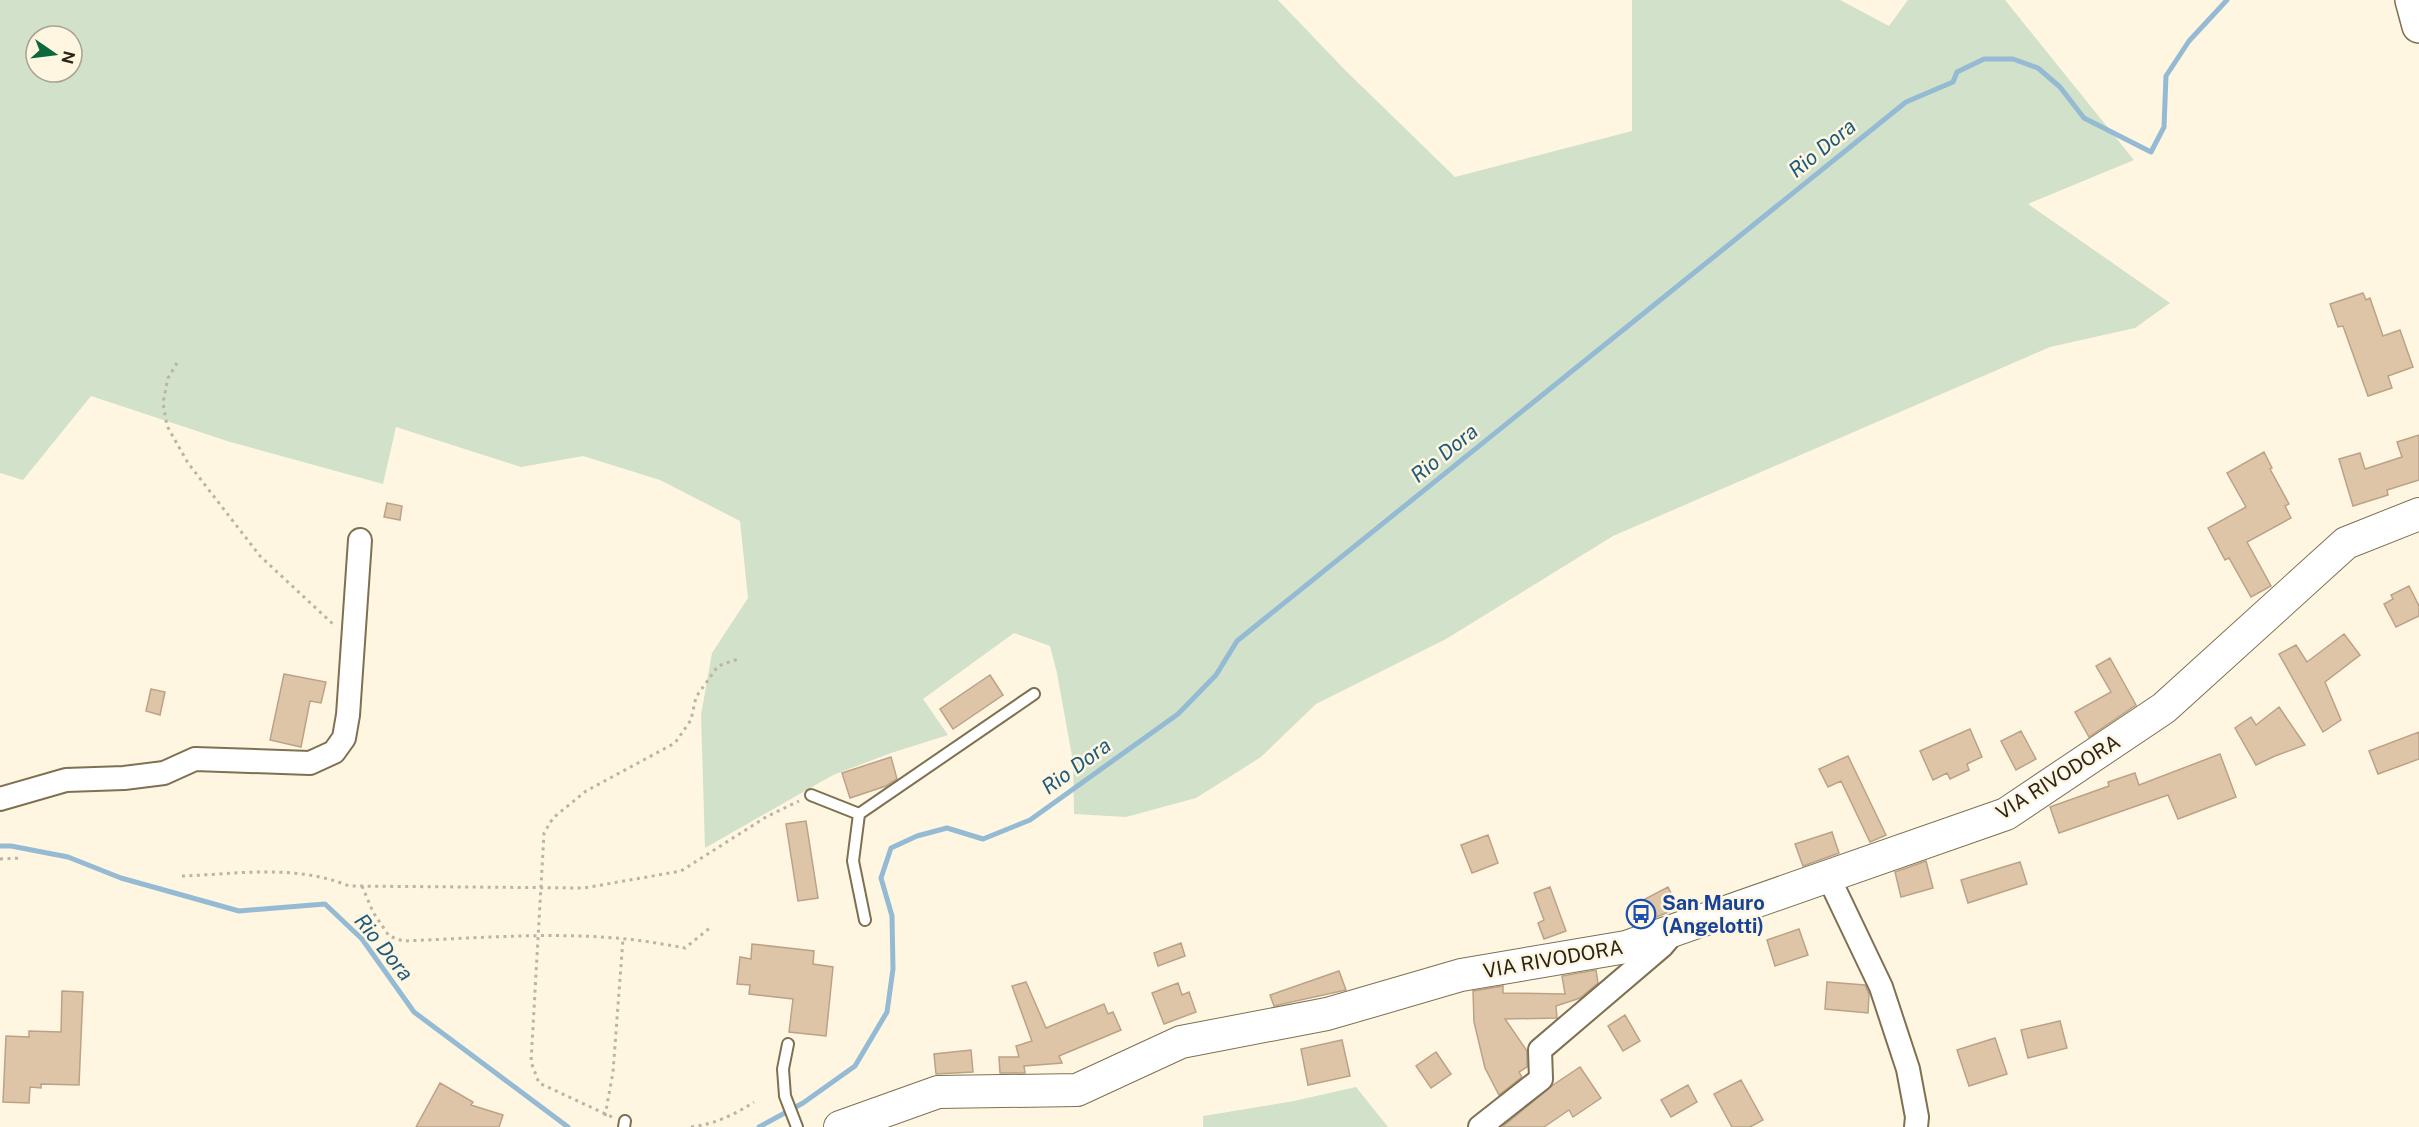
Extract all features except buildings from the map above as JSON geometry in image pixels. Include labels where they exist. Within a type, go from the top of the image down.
[{"type":"main road","points":[[2412,0],[2419,26]]},
{"type":"street","name":"VIA RIVODORA","points":[[840,1127],[938,1092],[1077,1090],[1181,1042],[1327,1014],[1461,975],[1626,947],[2006,814],[2164,708],[2346,543],[2419,514]]},
{"type":"street","points":[[0,799],[66,780],[124,778],[164,773],[195,759],[310,763],[334,752],[344,738],[360,540]]},
{"type":"street","points":[[1828,876],[1881,987],[1908,1069],[1917,1117],[1916,1127]]},
{"type":"street","points":[[1480,1127],[1541,1079],[1540,1050],[1662,946],[1675,930]]},
{"type":"lane","points":[[865,920],[853,861],[859,814],[1034,694]]},
{"type":"lane","points":[[811,795],[859,814]]},
{"type":"lane","points":[[788,1044],[783,1069],[785,1096],[796,1123]]},
{"type":"path","points":[[177,363],[168,378],[163,404],[167,426],[188,463],[260,556],[353,643]]},
{"type":"path","points":[[625,1124],[539,1083],[531,1062],[544,833],[553,818],[586,791],[675,743],[691,720],[696,697],[718,666],[741,658]]},
{"type":"path","points":[[182,876],[291,872],[330,878],[349,886],[584,888],[681,871],[766,817],[811,795]]},
{"type":"path","points":[[0,859],[22,858]]},
{"type":"path","points":[[362,886],[373,912],[388,936],[403,941],[538,937],[623,939],[685,948],[711,927]]},
{"type":"path","points":[[605,1116],[613,1071],[623,939]]},
{"type":"path","points":[[691,1127],[708,1125],[732,1116],[754,1102]]},
{"type":"green space","points":[[0,0],[1278,0],[1344,69],[1455,177],[1632,131],[1632,0],[1840,0],[1889,26],[1908,0],[2005,0],[2134,160],[2028,204],[2170,303],[2135,328],[2050,347],[1613,536],[1446,639],[1316,704],[1261,757],[1196,798],[1126,817],[1074,814],[1073,762],[1050,646],[1014,633],[923,699],[948,735],[833,775],[705,848],[701,715],[712,653],[748,598],[740,521],[660,480],[583,456],[521,467],[396,427],[383,484],[227,441],[91,396],[23,480],[0,473]]},
{"type":"green space","points":[[1356,1087],[1388,1127],[1203,1127],[1203,1116],[1294,1101]]},
{"type":"waterway","name":"Rio Dora","points":[[759,1127],[803,1103],[855,1066],[887,1012],[893,969],[892,916],[881,878],[891,848],[917,836],[947,828],[983,839],[1030,820],[1178,714],[1216,675],[1237,641],[1906,102],[1953,82],[1957,72],[1984,59],[2013,59],[2038,68],[2060,87],[2084,118],[2151,152],[2164,127],[2166,76],[2189,41],[2227,0]]},
{"type":"waterway","name":"Rio Dora","points":[[0,846],[68,857],[121,878],[239,911],[325,904],[362,939],[414,1012],[568,1127]]},
{"type":"place","name":"San Mauro (Angelotti)","points":[[1641,914]]}]
